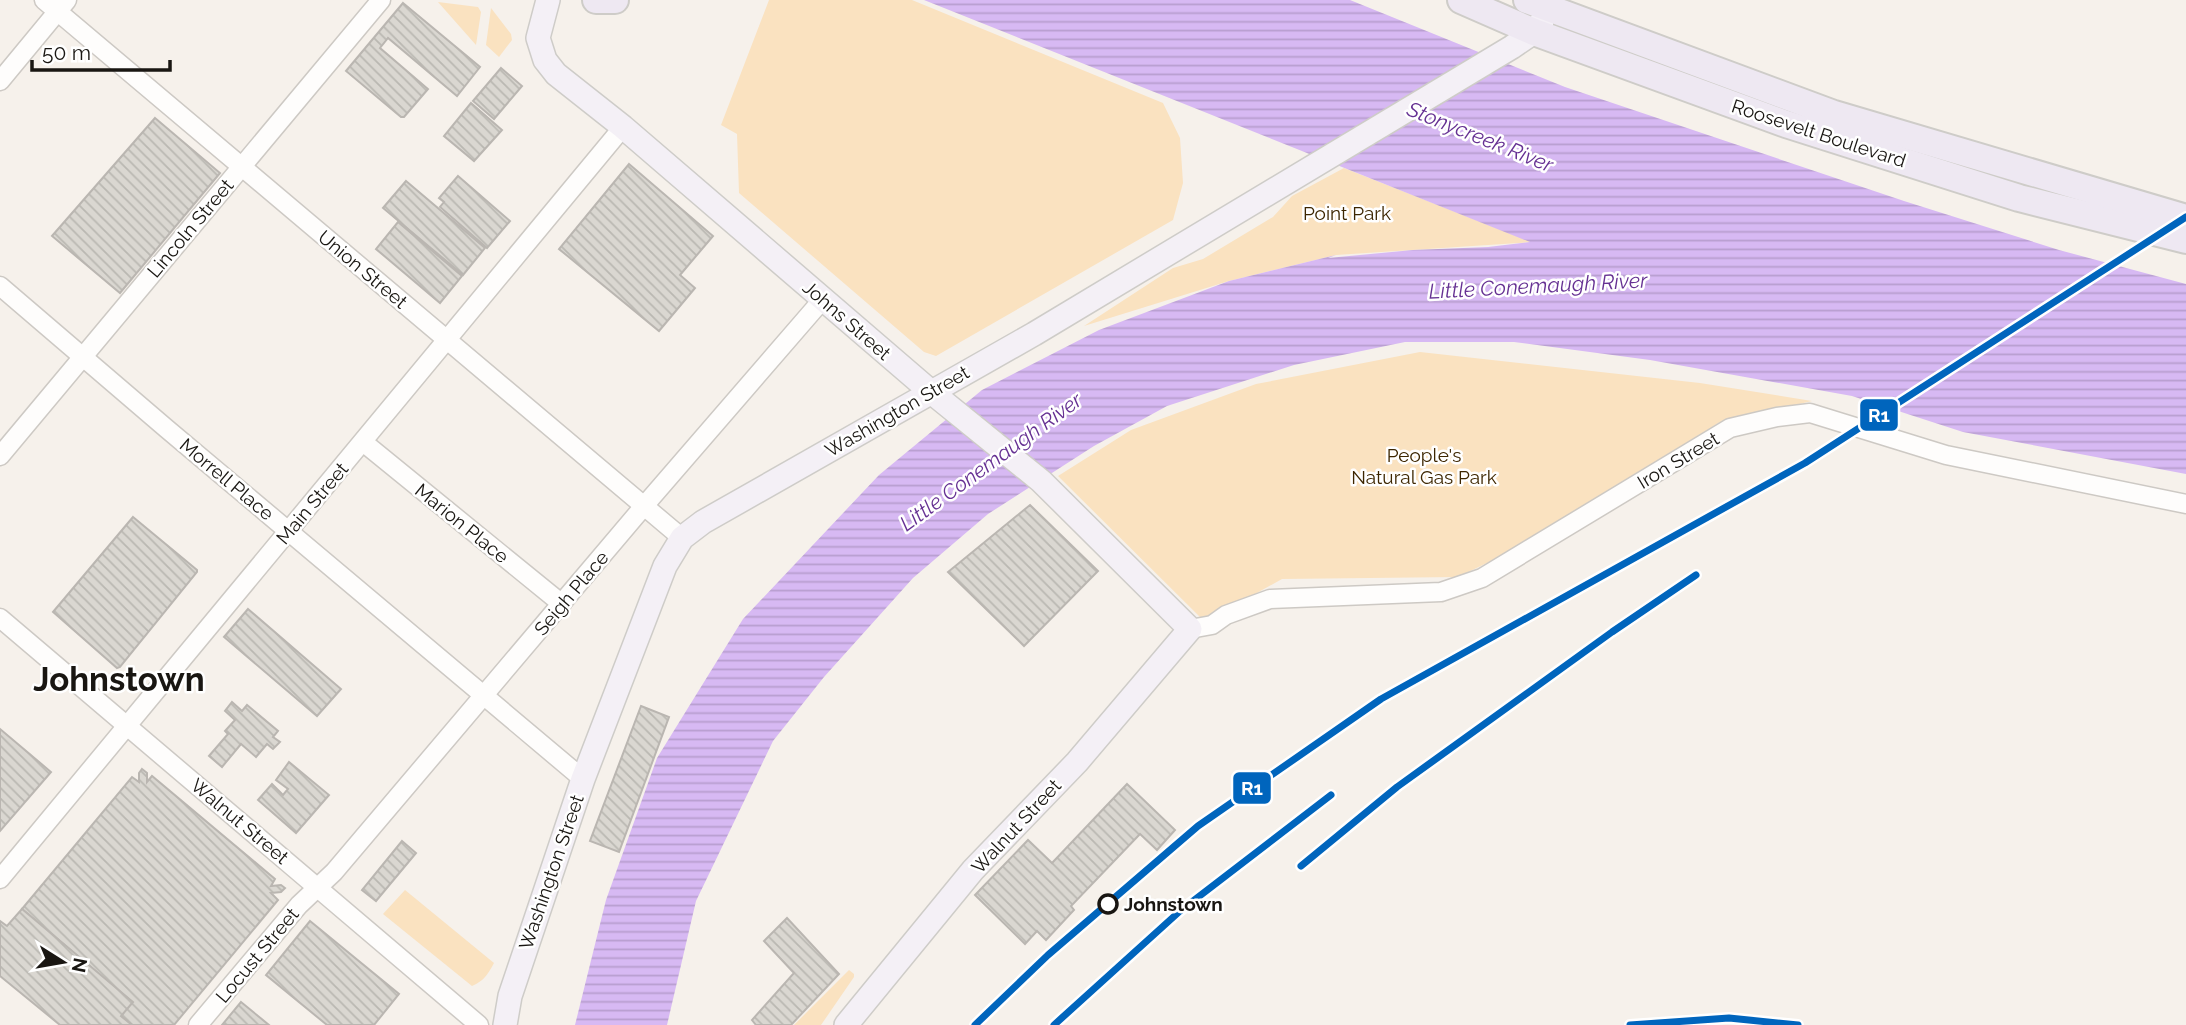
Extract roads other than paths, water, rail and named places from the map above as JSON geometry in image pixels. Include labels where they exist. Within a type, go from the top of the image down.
[{"type":"highway","points":[[596,0],[615,0]]},
{"type":"highway","name":"Roosevelt Boulevard","points":[[1461,0],[1523,39],[2019,198],[2186,240]]},
{"type":"highway","name":"Roosevelt Boulevard","points":[[1527,0],[1834,114],[2186,218]]},
{"type":"main road","name":"Johns Street","points":[[548,0],[538,38],[545,60],[556,74],[623,128],[930,391],[1041,481],[1190,629]]},
{"type":"main road","name":"Washington Street","points":[[505,1025],[510,996],[583,779],[665,566],[682,538],[703,522],[1034,334],[1314,166],[1523,39],[1551,11]]},
{"type":"main road","name":"Walnut Street","points":[[846,1025],[973,870],[1077,762],[1190,629]]},
{"type":"street","name":"Union Street","points":[[44,0],[62,6],[241,167],[682,538]]},
{"type":"street","name":"Lincoln Street","points":[[0,456],[381,0]]},
{"type":"street","points":[[0,81],[62,6]]},
{"type":"street","name":"Main Street","points":[[0,879],[623,128]]},
{"type":"street","name":"Morrell Place","points":[[0,286],[583,779]]},
{"type":"street","name":"Seigh Place","points":[[318,886],[334,872],[823,299]]},
{"type":"street","name":"Iron Street","points":[[1190,629],[1212,625],[1226,615],[1270,599],[1441,592],[1482,579],[1730,428],[1777,416],[1810,413],[1946,455],[2186,504]]},
{"type":"street","name":"Marion Place","points":[[363,442],[562,604]]},
{"type":"street","name":"Walnut Street","points":[[0,618],[479,1025]]},
{"type":"street","name":"Locust Street","points":[[198,1025],[318,886]]},
{"type":"water","points":[[924,0],[1350,0],[1565,87],[1904,201],[2059,250],[2186,284],[2186,474],[1963,432],[1852,396],[1650,360],[1514,342],[1405,342],[1294,365],[1167,406],[1094,446],[988,514],[913,578],[824,677],[773,741],[696,901],[667,1025],[575,1025],[606,900],[657,758],[743,619],[879,475],[982,390],[1099,330],[1229,281],[1336,255],[1328,258],[1530,242]]},
{"type":"railway","points":[[975,1025],[1048,955],[1198,826],[1381,699],[1805,463],[2186,217]]},
{"type":"railway","points":[[1630,1025],[1729,1018],[1798,1025]]},
{"type":"place","name":"Johnstown","points":[[1108,904]]},
{"type":"district","name":"Johnstown","points":[[119,679]]},
{"type":"water label","name":"Stonycreek River","points":[[1480,137]]},
{"type":"water label","name":"Little Conemaugh River","points":[[1538,286]]},
{"type":"water label","name":"Little Conemaugh River","points":[[991,462]]},
{"type":"park label","name":"Point Park","points":[[1347,213]]},
{"type":"park label","name":"People's Natural Gas Park","points":[[1424,466]]}]
